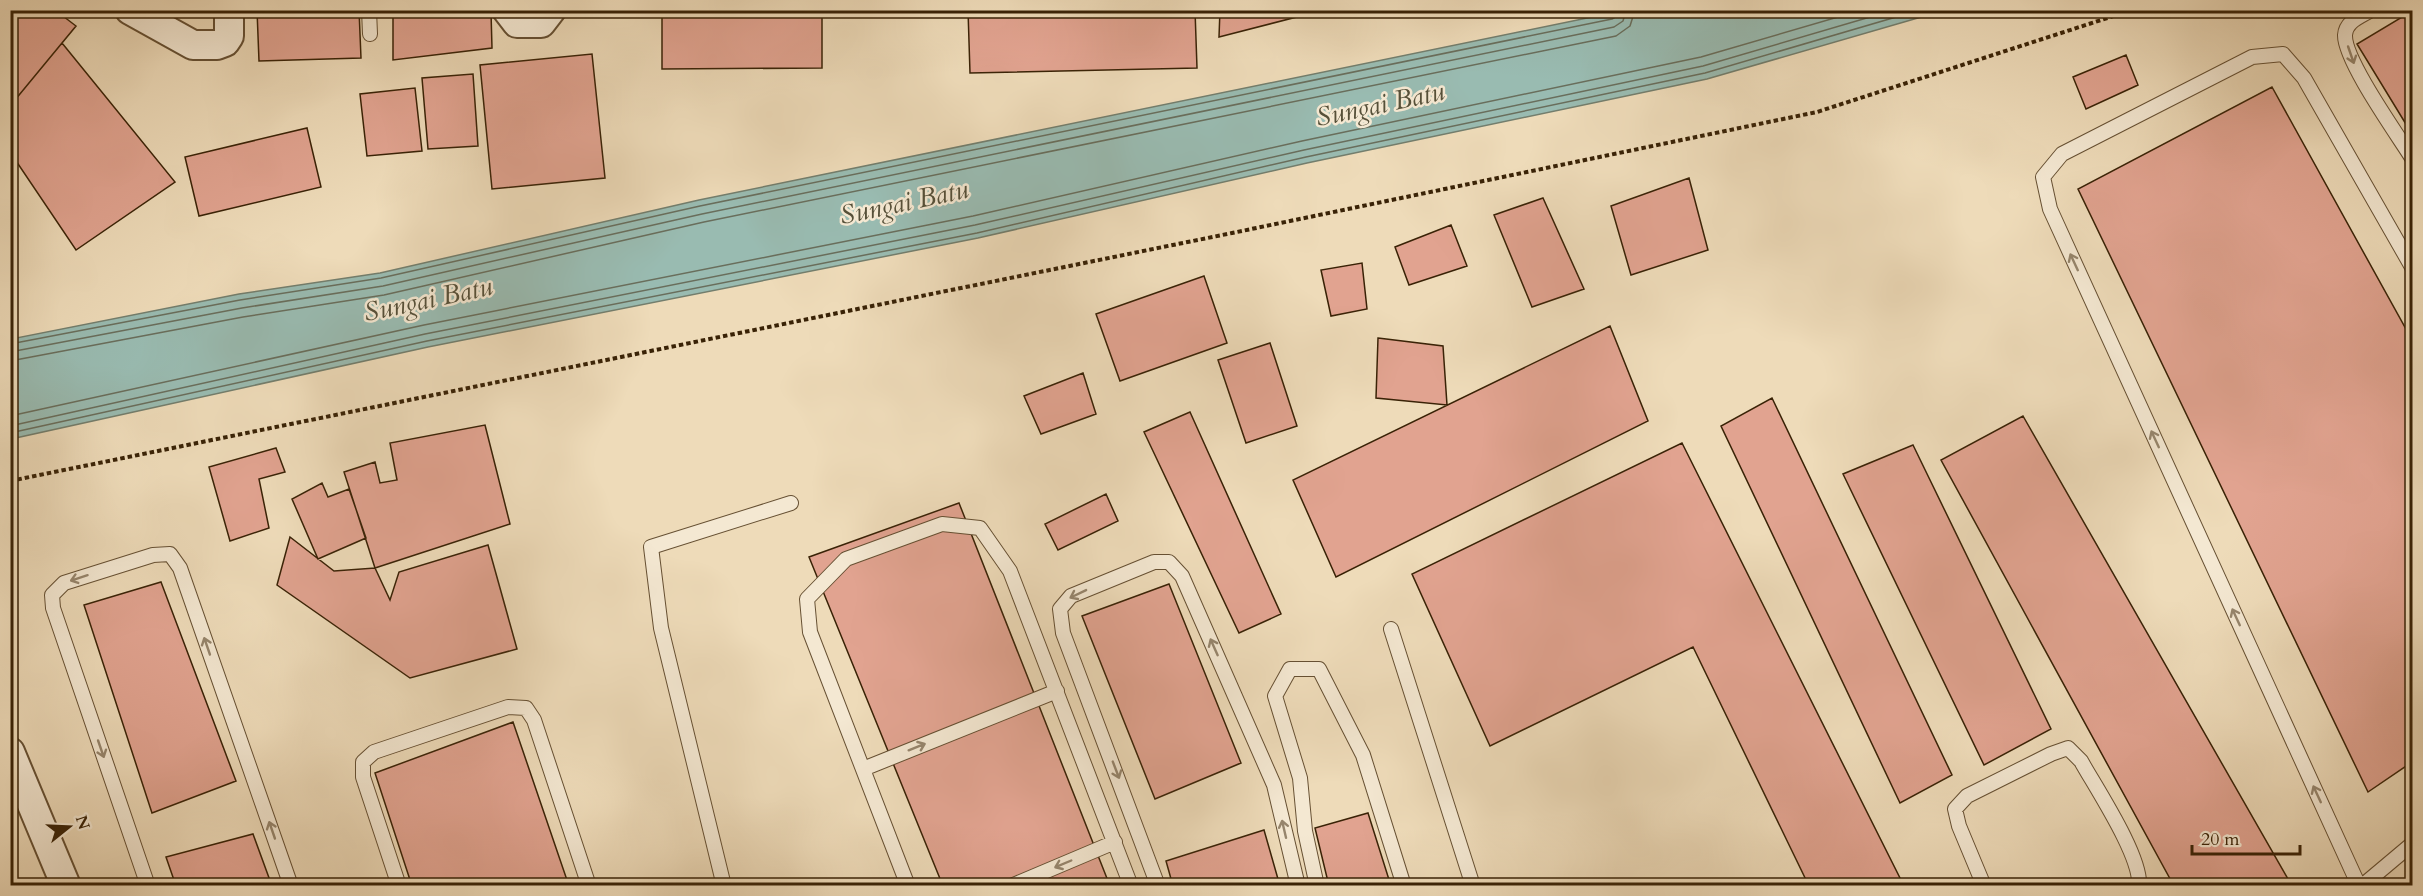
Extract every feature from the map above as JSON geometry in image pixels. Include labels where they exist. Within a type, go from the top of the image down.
[{"type":"street","points":[[130,10],[177,23],[193,45],[217,45],[225,42],[229,36],[229,10]]},
{"type":"street","points":[[507,10],[517,23],[541,23],[551,10]]},
{"type":"street","points":[[10,752],[66,885]]},
{"type":"lane","points":[[369,10],[370,34]]},
{"type":"lane","points":[[2371,10],[2350,23],[2345,36],[2352,62],[2412,158]]},
{"type":"lane","points":[[2412,267],[2304,78],[2283,54],[2252,57],[2062,154],[2043,177],[2050,209],[2361,885],[2412,844]]},
{"type":"lane","points":[[724,885],[661,628],[651,547],[791,503]]},
{"type":"lane","points":[[908,885],[810,632],[807,599],[846,559],[942,524],[980,528],[1010,571],[1131,885]]},
{"type":"lane","points":[[148,885],[53,608],[52,595],[64,583],[153,555],[170,554],[180,568],[291,885]]},
{"type":"lane","points":[[1158,885],[1063,633],[1060,609],[1071,596],[1154,562],[1169,562],[1182,576],[1274,785],[1298,885]]},
{"type":"lane","points":[[1391,629],[1473,885]]},
{"type":"lane","points":[[1317,885],[1305,831],[1300,778],[1275,696],[1290,669],[1319,669],[1363,754],[1404,885]]},
{"type":"lane","points":[[863,769],[1057,691]]},
{"type":"lane","points":[[399,885],[363,777],[363,762],[374,752],[508,707],[525,708],[534,720],[589,885]]},
{"type":"lane","points":[[1984,885],[1959,826],[1955,809],[1967,796],[2051,754],[2068,748],[2081,761],[2132,854],[2139,885]]},
{"type":"lane","points":[[1011,885],[1115,842]]},
{"type":"path","points":[[10,481],[1817,112],[2132,10]]},
{"type":"water","name":"Sungai Batu","points":[[1626,10],[1942,11],[1707,79],[1307,163],[978,238],[428,347],[11,439],[11,339],[239,294],[380,273],[699,200]]},
{"type":"building","points":[[10,10],[55,10],[76,26],[10,106]]},
{"type":"building","points":[[257,10],[359,10],[361,58],[259,61]]},
{"type":"building","points":[[392,10],[491,10],[491,12],[393,15]]},
{"type":"building","points":[[662,10],[822,10],[822,68],[662,69]]},
{"type":"building","points":[[968,10],[1195,10],[1197,68],[970,73]]},
{"type":"building","points":[[1220,10],[1324,10],[1219,37]]},
{"type":"building","points":[[2412,11],[2412,134],[2357,44]]},
{"type":"building","points":[[491,12],[492,48],[393,60],[393,15]]},
{"type":"building","points":[[62,43],[175,182],[76,250],[10,152],[10,106]]},
{"type":"building","points":[[592,54],[605,178],[492,189],[480,65]]},
{"type":"building","points":[[2126,55],[2138,85],[2086,109],[2073,77]]},
{"type":"building","points":[[473,74],[478,146],[428,149],[422,78]]},
{"type":"building","points":[[2272,87],[2412,340],[2412,762],[2368,792],[2078,189]]},
{"type":"building","points":[[415,88],[422,151],[367,156],[360,94]]},
{"type":"building","points":[[307,128],[321,187],[199,216],[185,157]]},
{"type":"building","points":[[1689,178],[1708,250],[1631,275],[1611,206]]},
{"type":"building","points":[[1543,198],[1584,289],[1532,307],[1494,215]]},
{"type":"building","points":[[1451,225],[1467,266],[1409,285],[1395,247]]},
{"type":"building","points":[[1362,263],[1367,309],[1331,316],[1321,270]]},
{"type":"building","points":[[1204,276],[1227,343],[1120,381],[1096,314]]},
{"type":"building","points":[[1610,326],[1648,421],[1336,577],[1293,480]]},
{"type":"building","points":[[1378,338],[1443,346],[1447,405],[1376,398]]},
{"type":"building","points":[[1270,343],[1297,426],[1246,443],[1218,360]]},
{"type":"building","points":[[1083,373],[1096,414],[1041,434],[1024,396]]},
{"type":"building","points":[[1772,398],[1952,775],[1900,803],[1721,426]]},
{"type":"building","points":[[1190,412],[1281,614],[1239,633],[1144,432]]},
{"type":"building","points":[[2023,416],[2292,886],[2174,886],[1941,460]]},
{"type":"building","points":[[485,425],[510,524],[375,568],[344,472],[375,462],[380,483],[397,480],[390,443]]},
{"type":"building","points":[[1682,443],[1904,886],[1809,886],[1693,647],[1490,746],[1412,574]]},
{"type":"building","points":[[1913,445],[2051,729],[1984,765],[1843,474]]},
{"type":"building","points":[[276,448],[285,472],[259,479],[269,528],[230,541],[209,467]]},
{"type":"building","points":[[322,483],[328,497],[349,489],[366,538],[318,559],[292,499]]},
{"type":"building","points":[[1106,494],[1118,521],[1058,550],[1045,524]]},
{"type":"building","points":[[959,503],[1110,886],[943,886],[809,557]]},
{"type":"building","points":[[290,537],[334,571],[375,568],[390,600],[399,572],[488,545],[517,649],[410,678],[277,585]]},
{"type":"building","points":[[161,582],[236,781],[152,813],[84,605]]},
{"type":"building","points":[[1169,584],[1241,763],[1155,799],[1082,616]]},
{"type":"building","points":[[513,722],[569,886],[412,886],[375,773]]},
{"type":"building","points":[[1368,813],[1391,886],[1329,886],[1315,828]]},
{"type":"building","points":[[1264,830],[1280,886],[1173,886],[1166,861]]},
{"type":"building","points":[[253,834],[272,886],[176,886],[166,857]]}]
